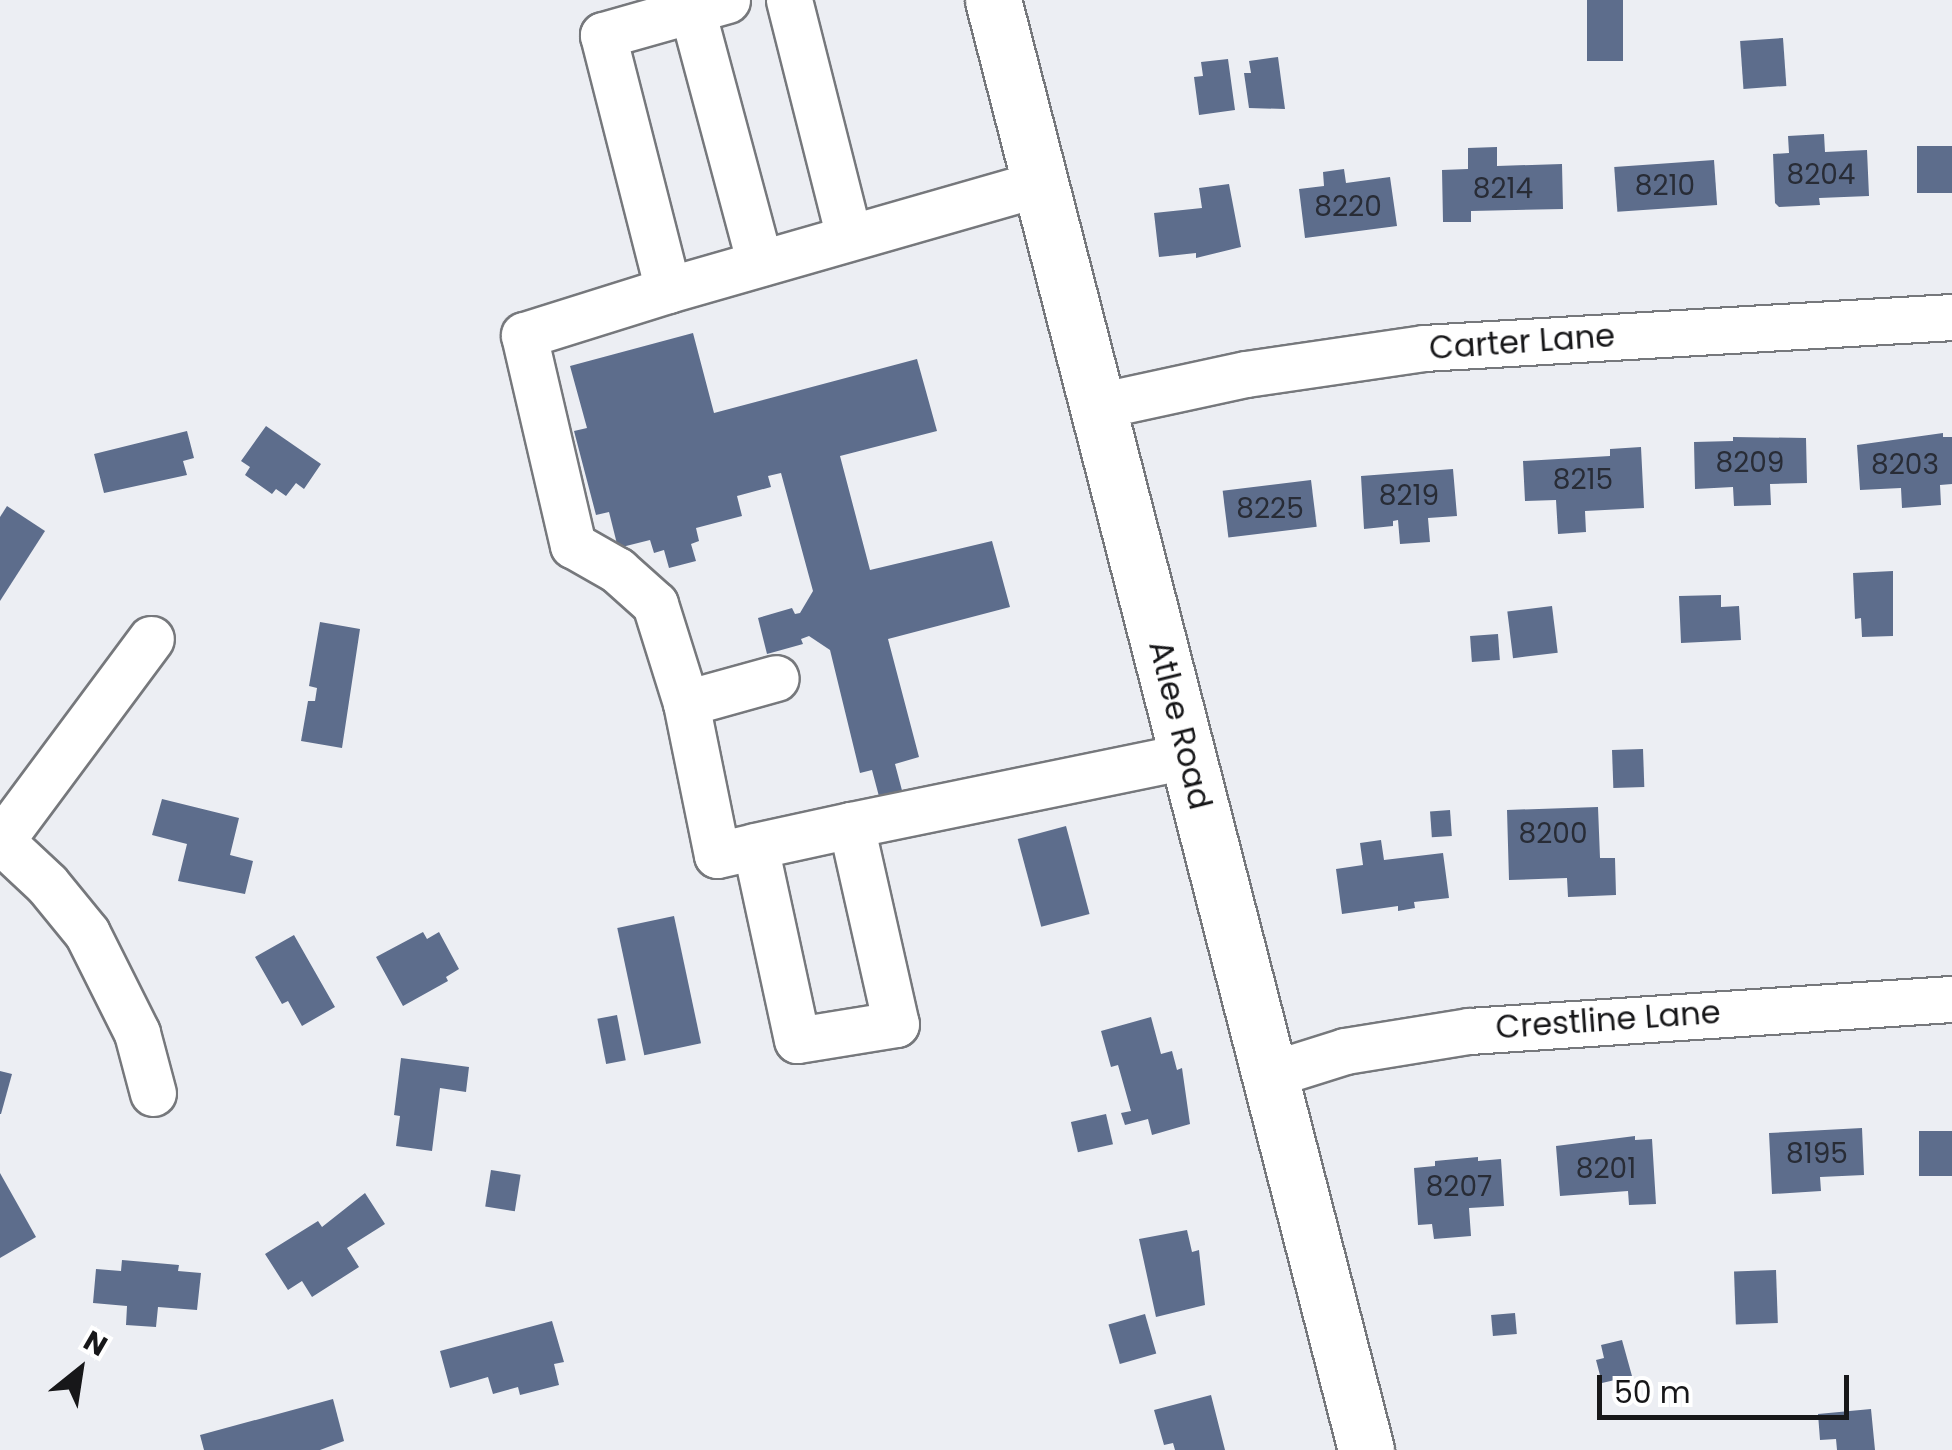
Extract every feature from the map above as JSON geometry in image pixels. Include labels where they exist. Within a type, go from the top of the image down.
[{"type":"main road","name":"Atlee Road","points":[[993,0],[1366,1450]]},
{"type":"street","points":[[789,0],[849,236]]},
{"type":"street","points":[[668,290],[602,35],[709,5],[760,262]]},
{"type":"street","points":[[1040,183],[760,262],[524,335],[573,546],[617,570],[655,604],[686,704],[717,856],[1188,756]]},
{"type":"street","name":"Carter Lane","points":[[1098,406],[1246,374],[1424,348],[1952,317]]},
{"type":"street","points":[[151,639],[0,842],[47,884],[87,933],[137,1033],[153,1093]]},
{"type":"street","points":[[686,704],[776,678]]},
{"type":"street","points":[[755,846],[797,1040],[896,1024],[851,825]]},
{"type":"street","name":"Crestline Lane","points":[[1270,1076],[1345,1052],[1469,1031],[1952,999]]},
{"type":"building","points":[[1587,0],[1623,0],[1623,61],[1587,61]]},
{"type":"building","points":[[1783,38],[1786,86],[1743,89],[1740,41]]},
{"type":"building","points":[[1278,57],[1285,109],[1249,108],[1244,73],[1251,73],[1249,61]]},
{"type":"building","points":[[1228,59],[1235,110],[1199,115],[1194,77],[1203,76],[1201,62]]},
{"type":"building","points":[[1824,134],[1825,152],[1867,150],[1869,196],[1819,198],[1820,205],[1779,207],[1775,203],[1773,154],[1789,153],[1788,136]]},
{"type":"building","points":[[1917,146],[1952,146],[1952,193],[1917,193]]},
{"type":"building","points":[[1497,147],[1497,166],[1562,164],[1563,209],[1471,211],[1471,222],[1443,222],[1442,170],[1468,169],[1468,148]]},
{"type":"building","points":[[1714,160],[1717,205],[1617,212],[1614,167]]},
{"type":"building","points":[[1344,169],[1346,183],[1390,177],[1397,226],[1305,238],[1299,189],[1324,186],[1323,172]]},
{"type":"building","points":[[1229,184],[1241,247],[1196,258],[1196,253],[1159,257],[1154,213],[1202,208],[1199,188]]},
{"type":"building","points":[[693,333],[714,413],[917,359],[937,431],[840,456],[870,570],[992,541],[1010,607],[888,639],[919,757],[895,764],[904,798],[881,804],[872,770],[860,773],[830,650],[809,636],[801,639],[803,644],[767,654],[758,618],[792,608],[795,614],[800,613],[813,591],[781,473],[768,476],[771,487],[737,496],[742,516],[696,528],[699,541],[691,544],[696,561],[669,568],[664,550],[654,553],[650,540],[618,548],[609,512],[596,515],[574,431],[587,428],[570,366]]},
{"type":"building","points":[[266,426],[321,464],[304,489],[296,483],[286,496],[276,489],[272,494],[245,475],[250,467],[241,461]]},
{"type":"building","points":[[187,431],[194,458],[183,461],[187,475],[104,493],[94,454]]},
{"type":"building","points":[[1943,433],[1943,437],[1952,437],[1952,484],[1940,485],[1941,505],[1902,508],[1901,488],[1860,490],[1857,445]]},
{"type":"building","points":[[1733,437],[1806,438],[1807,483],[1770,484],[1771,505],[1734,506],[1733,487],[1695,489],[1694,442],[1733,441]]},
{"type":"building","points":[[1641,447],[1644,508],[1585,511],[1586,532],[1558,534],[1556,500],[1525,501],[1523,461],[1610,456],[1610,449]]},
{"type":"building","points":[[1453,469],[1457,516],[1428,518],[1430,542],[1400,544],[1398,520],[1393,521],[1393,526],[1364,529],[1361,476]]},
{"type":"building","points":[[1311,480],[1317,527],[1228,537],[1223,491]]},
{"type":"building","points":[[7,506],[45,531],[0,601],[0,517]]},
{"type":"building","points":[[1893,571],[1893,636],[1862,637],[1861,618],[1855,619],[1853,573]]},
{"type":"building","points":[[1721,595],[1721,607],[1739,606],[1741,640],[1681,643],[1679,596]]},
{"type":"building","points":[[1552,606],[1558,653],[1513,658],[1507,611]]},
{"type":"building","points":[[320,622],[360,629],[342,748],[301,741],[308,701],[315,701],[317,688],[309,686]]},
{"type":"building","points":[[1498,634],[1500,660],[1472,662],[1470,636]]},
{"type":"building","points":[[1643,749],[1644,787],[1613,788],[1612,750]]},
{"type":"building","points":[[162,799],[239,818],[230,855],[253,861],[245,894],[178,881],[187,844],[152,835]]},
{"type":"building","points":[[1598,807],[1600,858],[1615,858],[1616,895],[1568,897],[1567,878],[1509,880],[1507,810]]},
{"type":"building","points":[[1450,810],[1452,836],[1432,837],[1430,811]]},
{"type":"building","points":[[1066,826],[1090,914],[1041,927],[1018,839]]},
{"type":"building","points":[[1381,840],[1384,860],[1443,853],[1449,898],[1414,902],[1415,908],[1398,911],[1398,906],[1342,914],[1336,869],[1363,865],[1360,843]]},
{"type":"building","points":[[674,916],[701,1043],[644,1055],[617,928]]},
{"type":"building","points":[[423,932],[427,939],[439,932],[459,969],[446,977],[448,981],[403,1006],[376,957]]},
{"type":"building","points":[[294,935],[335,1007],[302,1026],[288,1001],[282,1004],[255,957]]},
{"type":"building","points":[[617,1015],[626,1060],[606,1064],[597,1019]]},
{"type":"building","points":[[1151,1017],[1161,1054],[1172,1051],[1177,1070],[1182,1068],[1190,1124],[1152,1135],[1148,1119],[1125,1125],[1121,1113],[1131,1111],[1118,1065],[1111,1067],[1101,1031]]},
{"type":"building","points":[[401,1058],[469,1067],[466,1092],[440,1088],[432,1151],[396,1146],[400,1116],[394,1115]]},
{"type":"building","points":[[0,1071],[12,1074],[1,1114],[0,1114]]},
{"type":"building","points":[[1106,1114],[1113,1144],[1078,1152],[1071,1122]]},
{"type":"building","points":[[1862,1128],[1864,1175],[1820,1177],[1821,1191],[1772,1194],[1769,1133]]},
{"type":"building","points":[[1919,1131],[1952,1131],[1952,1176],[1919,1176]]},
{"type":"building","points":[[1635,1136],[1635,1140],[1652,1139],[1656,1204],[1629,1205],[1628,1191],[1560,1196],[1556,1146]]},
{"type":"building","points":[[1478,1157],[1478,1161],[1501,1159],[1504,1206],[1469,1208],[1471,1236],[1434,1239],[1432,1224],[1418,1225],[1414,1168],[1435,1166],[1435,1161]]},
{"type":"building","points":[[491,1170],[521,1175],[515,1211],[485,1207]]},
{"type":"building","points":[[0,1173],[36,1237],[0,1258]]},
{"type":"building","points":[[365,1193],[385,1224],[347,1248],[359,1267],[312,1297],[302,1281],[288,1290],[265,1254],[318,1221],[322,1227]]},
{"type":"building","points":[[1187,1230],[1192,1252],[1199,1250],[1205,1305],[1156,1317],[1139,1239]]},
{"type":"building","points":[[122,1260],[179,1265],[178,1271],[201,1273],[197,1310],[158,1307],[156,1327],[126,1325],[127,1306],[93,1303],[96,1269],[121,1271]]},
{"type":"building","points":[[1776,1270],[1778,1323],[1736,1324],[1734,1271]]},
{"type":"building","points":[[1515,1313],[1517,1334],[1493,1336],[1491,1315]]},
{"type":"building","points":[[1145,1314],[1156,1353],[1120,1364],[1108,1324]]},
{"type":"building","points":[[552,1321],[564,1362],[554,1364],[559,1385],[520,1395],[518,1387],[493,1394],[488,1377],[450,1388],[440,1351]]},
{"type":"building","points":[[1622,1340],[1632,1376],[1602,1383],[1596,1360],[1604,1358],[1601,1345]]},
{"type":"building","points":[[1211,1395],[1225,1450],[1175,1450],[1173,1443],[1164,1445],[1154,1410]]},
{"type":"building","points":[[333,1399],[344,1441],[320,1450],[204,1450],[200,1435]]},
{"type":"building","points":[[1871,1409],[1875,1450],[1837,1450],[1836,1439],[1820,1440],[1818,1414]]}]
